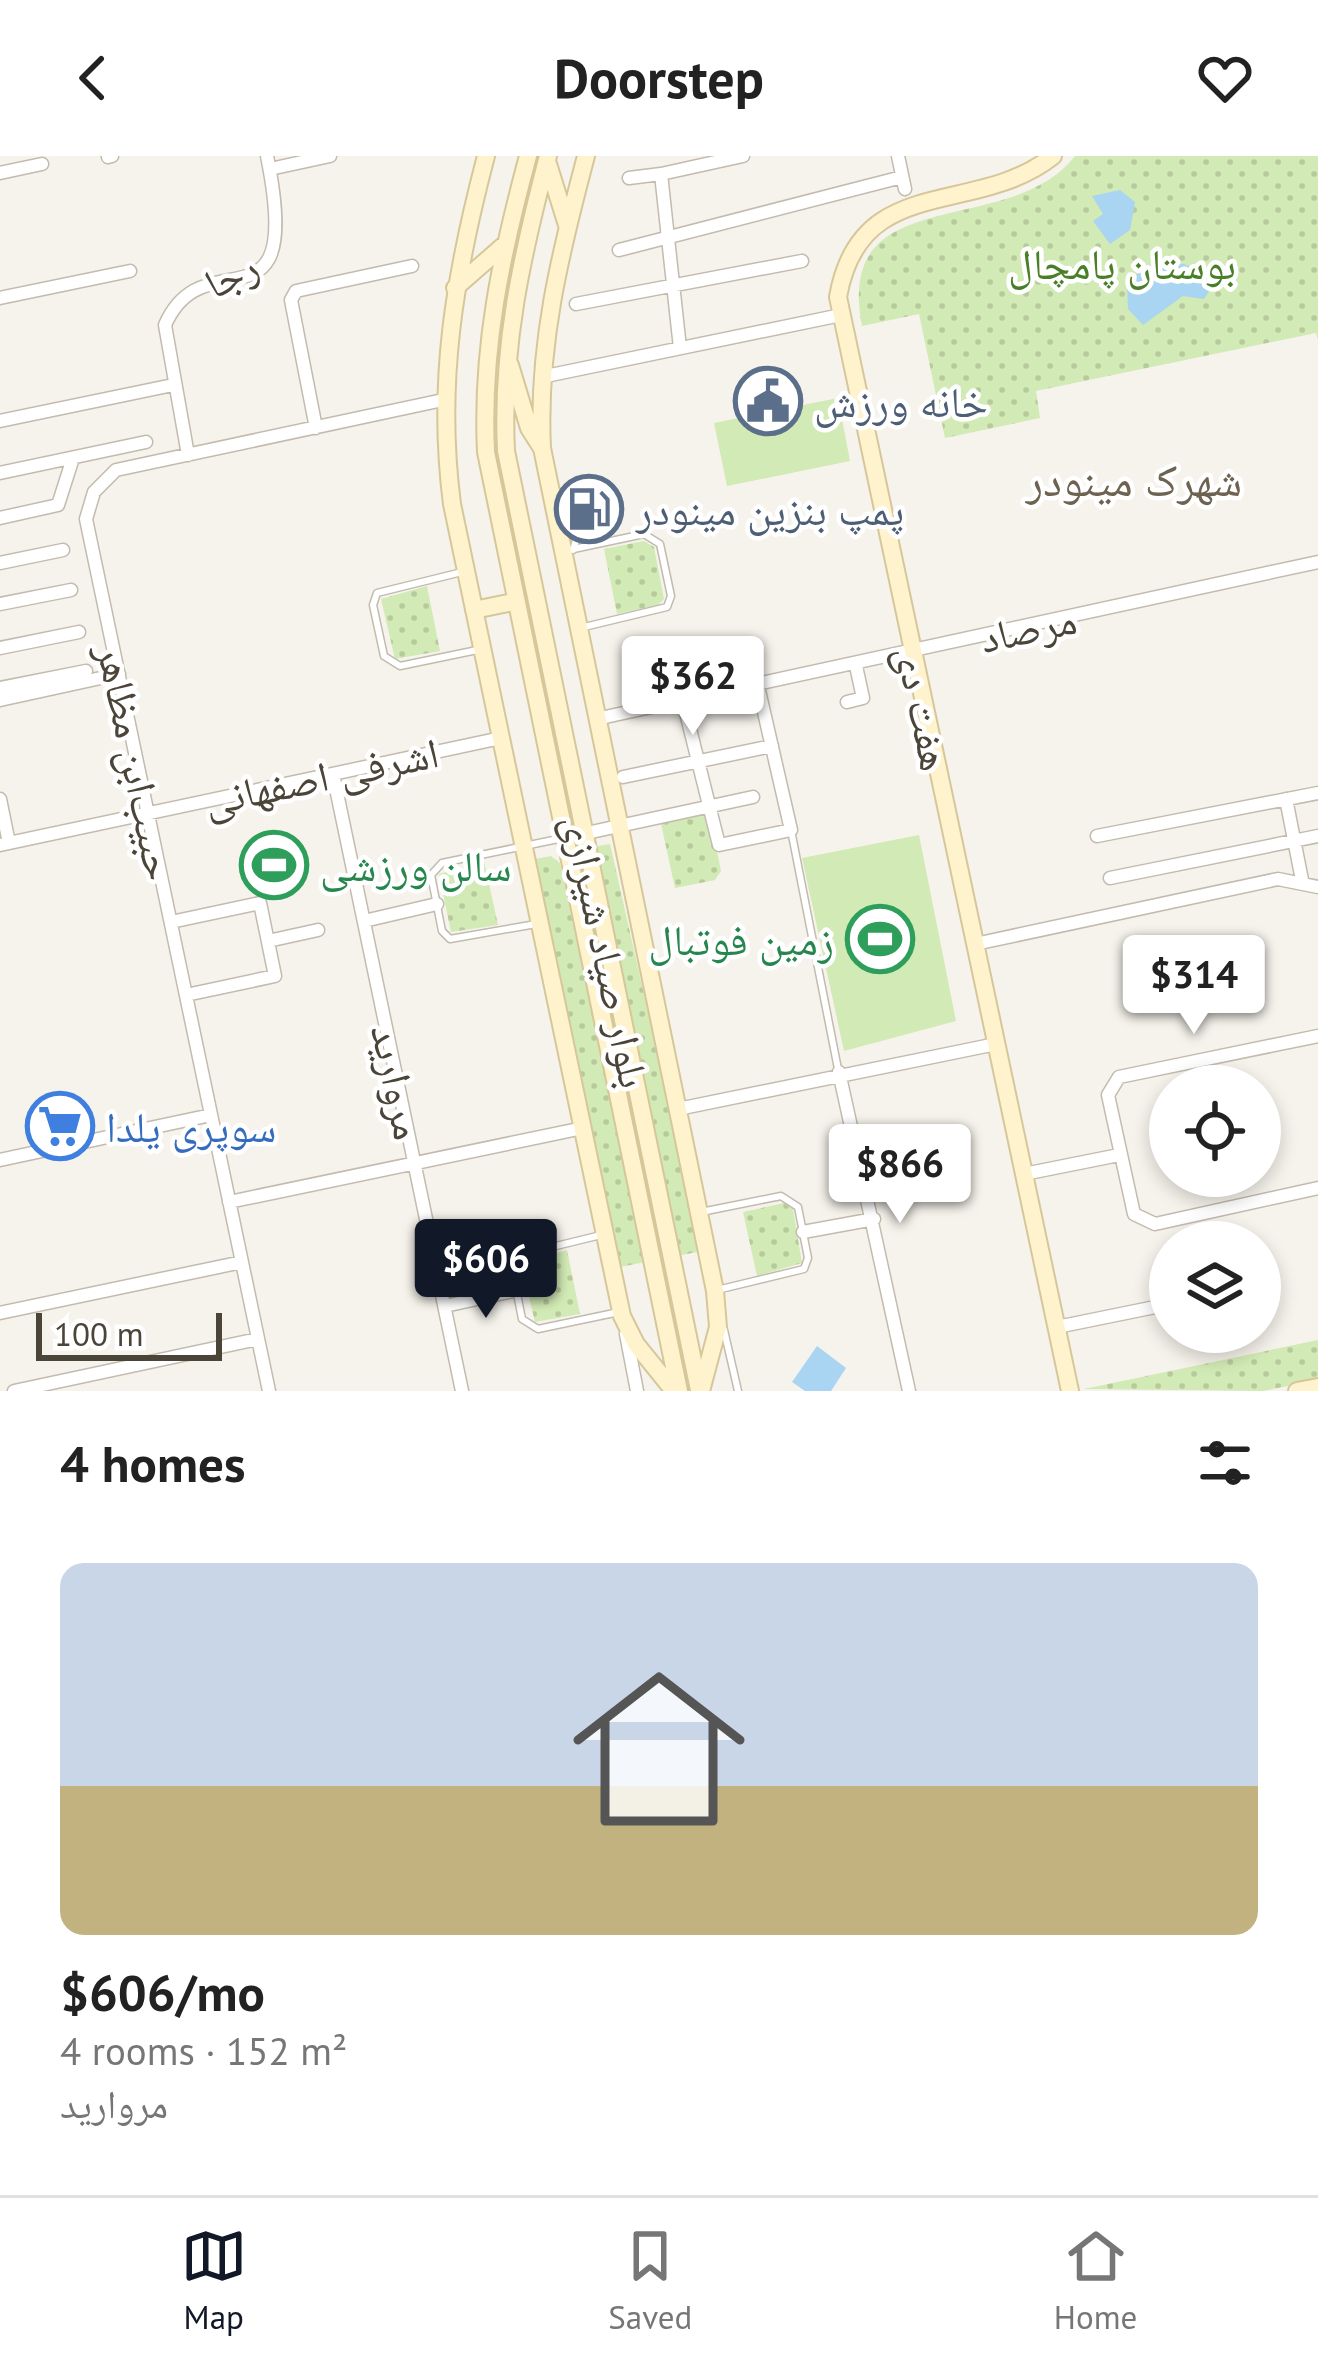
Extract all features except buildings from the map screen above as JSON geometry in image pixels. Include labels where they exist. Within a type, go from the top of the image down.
[{"type":"main road","points":[[486,156],[453,290],[443,400],[452,504],[622,1313],[636,1344],[676,1391]]},
{"type":"main road","name":"بلوار صیاد شیرازی","points":[[527,156],[490,314],[483,400],[491,497],[676,1391]]},
{"type":"main road","points":[[586,156],[549,306],[541,377],[542,448],[715,1291],[718,1327],[700,1391]]},
{"type":"main road","name":"هفت دی","points":[[1053,156],[1027,176],[905,207],[876,220],[857,242],[842,272],[841,315],[1070,1391]]},
{"type":"main road","points":[[548,158],[567,226]]},
{"type":"main road","name":"بلوار صیاد شیرازی","points":[[548,158],[506,350],[503,400],[511,494],[700,1391]]},
{"type":"main road","points":[[453,290],[504,246]]},
{"type":"main road","points":[[506,350],[529,428],[542,448]]},
{"type":"main road","points":[[474,610],[513,602]]},
{"type":"main road","points":[[1297,1391],[1318,1387]]},
{"type":"street","points":[[268,162],[330,156]]},
{"type":"street","points":[[629,178],[743,156]]},
{"type":"street","points":[[619,250],[904,183],[898,156]]},
{"type":"street","name":"رجا","points":[[188,455],[164,340],[172,310],[194,290],[258,271],[276,248],[278,219],[268,162]]},
{"type":"street","points":[[0,173],[42,164]]},
{"type":"street","points":[[661,174],[680,348]]},
{"type":"street","points":[[576,304],[802,261]]},
{"type":"street","points":[[316,428],[291,300],[296,291],[412,266]]},
{"type":"street","points":[[0,298],[130,271]]},
{"type":"street","points":[[541,377],[841,315]]},
{"type":"street","points":[[0,421],[173,385]]},
{"type":"street","name":"حبیب‌ابن مظاهر","points":[[269,1391],[86,519],[94,492],[116,470],[443,400]]},
{"type":"street","points":[[0,473],[146,442]]},
{"type":"street","points":[[0,518],[58,505],[73,458]]},
{"type":"street","points":[[0,563],[63,550]]},
{"type":"street","name":"مرصاد","points":[[596,719],[1318,562]]},
{"type":"street","points":[[0,604],[71,590]]},
{"type":"street","points":[[0,648],[80,632]]},
{"type":"street","points":[[847,702],[863,698],[856,666]]},
{"type":"street","points":[[0,688],[86,670]]},
{"type":"street","points":[[0,700],[118,674]]},
{"type":"street","points":[[683,701],[719,845],[791,830],[758,686]]},
{"type":"street","name":"اشرفی اصفهانی","points":[[5,844],[501,738]]},
{"type":"street","points":[[623,777],[772,746]]},
{"type":"street","name":"مروارید","points":[[333,774],[462,1391]]},
{"type":"street","points":[[1097,836],[1318,793]]},
{"type":"street","points":[[582,834],[753,797]]},
{"type":"street","points":[[0,799],[5,844]]},
{"type":"street","points":[[1286,799],[1302,880]]},
{"type":"street","points":[[1110,878],[1318,836]]},
{"type":"street","points":[[975,944],[1278,879],[1318,886]]},
{"type":"street","points":[[170,922],[260,903],[275,976],[186,995]]},
{"type":"street","points":[[364,920],[437,904]]},
{"type":"street","points":[[268,941],[318,930]]},
{"type":"street","points":[[1318,1036],[1120,1077],[1108,1095],[1133,1214],[1155,1224],[1318,1189]]},
{"type":"street","points":[[677,1109],[838,1072],[996,1044]]},
{"type":"street","points":[[838,1072],[909,1391]]},
{"type":"street","points":[[0,1160],[211,1115]]},
{"type":"street","points":[[229,1202],[583,1127]]},
{"type":"street","points":[[1024,1174],[1119,1155]]},
{"type":"street","points":[[803,1232],[874,1220]]},
{"type":"street","points":[[1,1309],[242,1262]]},
{"type":"street","points":[[445,1306],[517,1290]]},
{"type":"street","points":[[1057,1327],[1149,1308]]},
{"type":"street","points":[[622,1313],[637,1391]]},
{"type":"street","points":[[14,1391],[258,1339]]},
{"type":"lane","points":[[548,494],[580,490],[586,506],[565,554]]},
{"type":"lane","points":[[565,554],[652,536],[660,544],[670,596],[660,611],[577,629]]},
{"type":"lane","points":[[466,572],[380,590],[374,604],[381,639],[386,660],[396,666],[482,649]]},
{"type":"lane","points":[[791,830],[838,1072]]},
{"type":"lane","points":[[540,923],[454,940],[442,931],[431,879],[438,865],[563,838]]},
{"type":"lane","points":[[699,1213],[785,1196],[798,1207],[808,1258],[801,1272],[715,1291],[738,1391]]},
{"type":"lane","points":[[605,1234],[518,1253],[512,1268],[522,1319],[534,1329],[622,1313]]},
{"type":"green space","name":"بوستان پامچال","points":[[1075,156],[1318,156],[1318,340],[1316,333],[1036,391],[1040,418],[945,438],[919,314],[862,326],[860,280],[874,249],[899,230],[1010,198],[1046,182]]},
{"type":"green space","points":[[838,398],[850,461],[727,486],[714,423]]},
{"type":"green space","points":[[644,541],[654,547],[664,599],[658,605],[617,614],[604,549]]},
{"type":"green space","points":[[427,586],[440,651],[395,659],[381,599]]},
{"type":"green space","points":[[701,815],[711,821],[721,871],[715,880],[675,888],[661,824]]},
{"type":"green space","name":"زمین فوتبال","points":[[919,835],[956,1021],[844,1051],[802,858]]},
{"type":"green space","points":[[610,844],[702,1251],[677,1256],[597,857],[598,846]]},
{"type":"green space","points":[[551,856],[560,863],[645,1262],[620,1267],[535,859]]},
{"type":"green space","points":[[484,861],[498,925],[451,932],[439,874]]},
{"type":"green space","points":[[784,1203],[793,1209],[802,1263],[757,1276],[743,1212]]},
{"type":"green space","points":[[567,1250],[580,1314],[535,1322],[521,1263]]},
{"type":"green space","points":[[1318,1340],[1318,1380],[1263,1391],[1084,1389],[1256,1353],[1281,1353],[1281,1348]]},
{"type":"water","points":[[1120,190],[1135,202],[1130,230],[1110,244],[1093,221],[1103,214],[1092,196]]},
{"type":"water","points":[[1184,264],[1217,279],[1204,299],[1183,296],[1143,325],[1128,309],[1127,285],[1145,266]]},
{"type":"water","points":[[817,1346],[846,1368],[831,1391],[805,1391],[792,1382]]},
{"type":"place","name":"خانه ورزش","points":[[768,401]]},
{"type":"place","name":"پمپ بنزین مینودر","points":[[589,509]]},
{"type":"place","name":"سالن ورزشی","points":[[274,865]]},
{"type":"place","name":"زمین فوتبال","points":[[880,939]]},
{"type":"place","name":"سوپری یلدا","points":[[60,1126]]},
{"type":"district","name":"شهرک مینودر","points":[[1134,479]]}]
